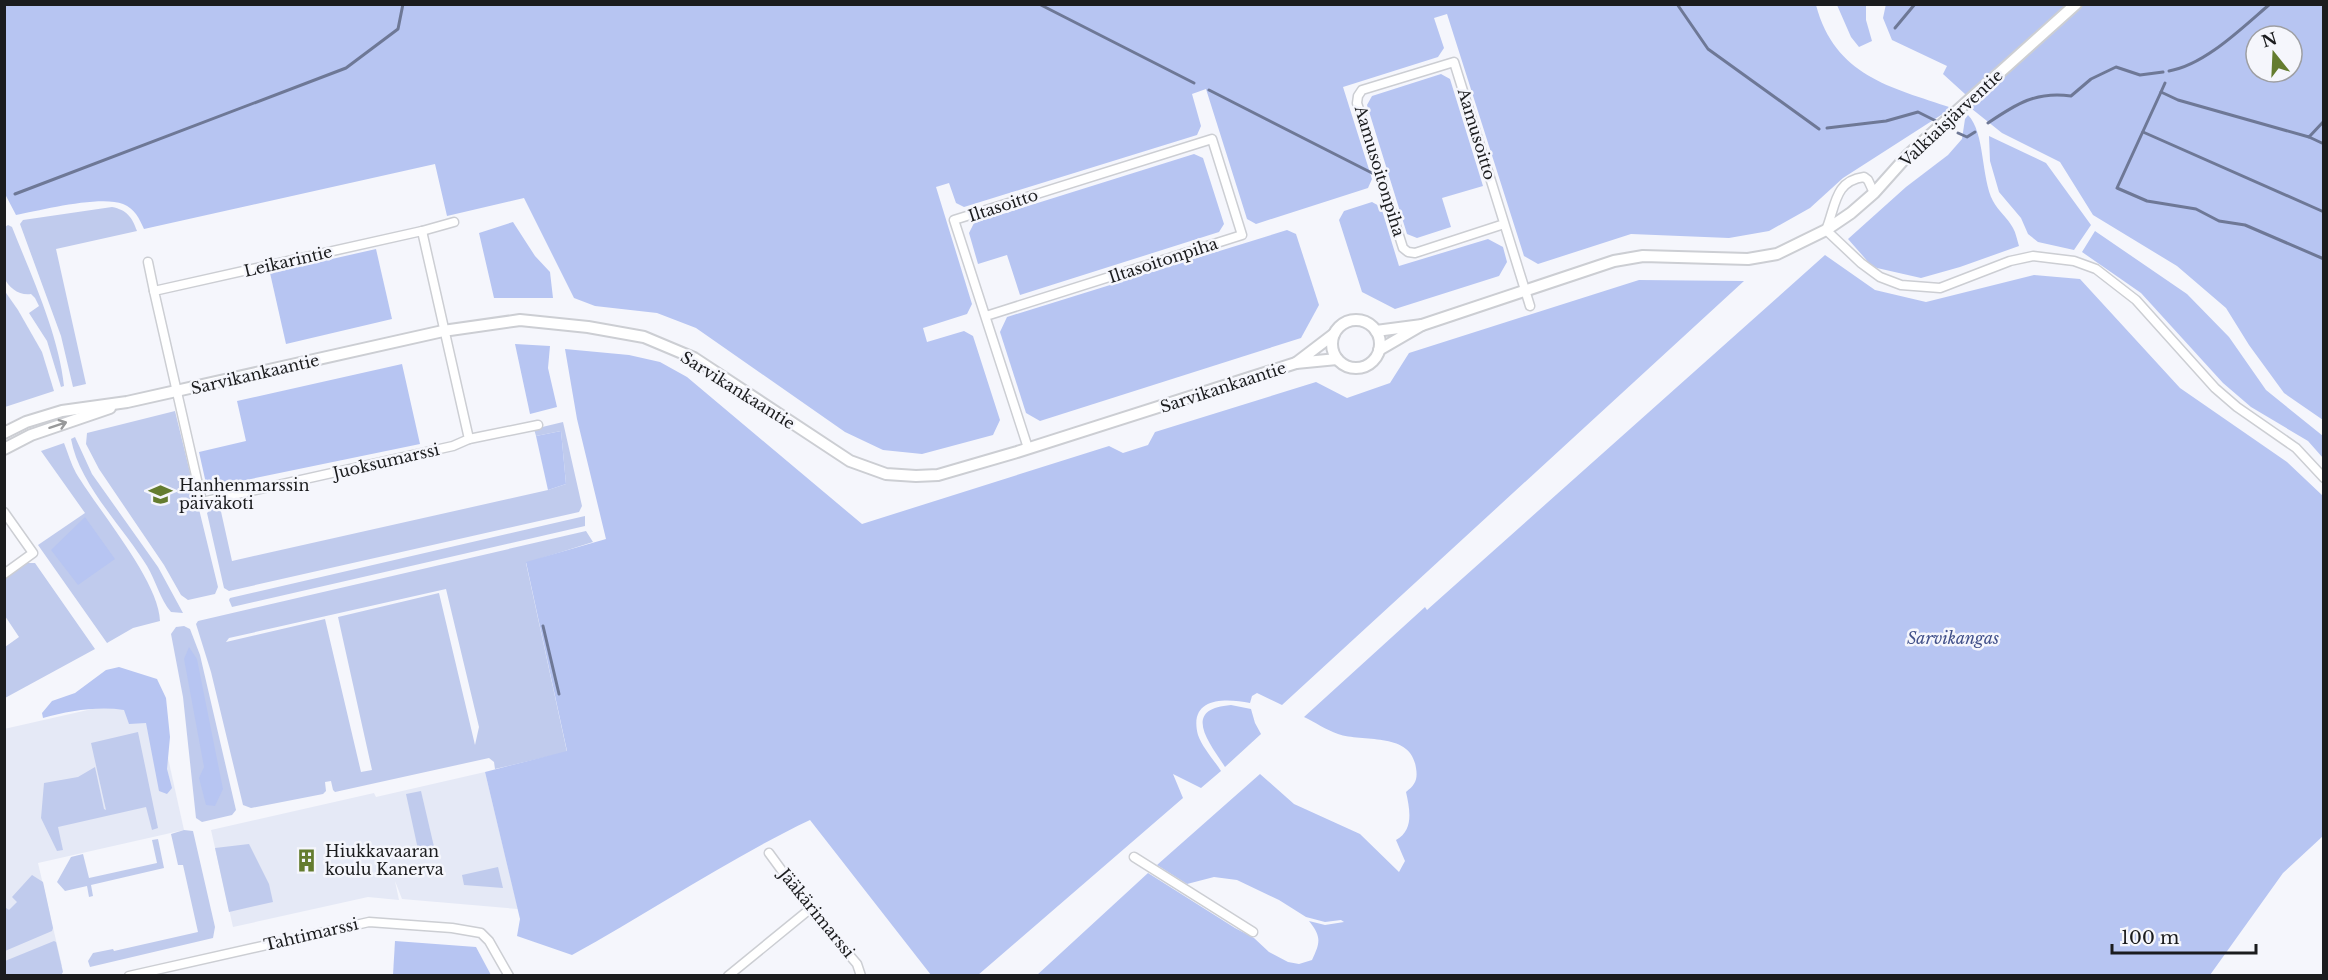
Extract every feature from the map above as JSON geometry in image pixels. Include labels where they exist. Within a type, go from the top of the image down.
[{"type":"street","name":"Valkiaisjärventie","points":[[1826,230],[1874,193],[1915,149],[2076,4]]},
{"type":"street","name":"Aamusoitto","points":[[1358,96],[1362,90],[1454,62],[1530,306]]},
{"type":"street","name":"Aamusoitonpiha","points":[[1358,96],[1357,103],[1403,248],[1415,253],[1504,224]]},
{"type":"street","name":"Iltasoitonpiha","points":[[986,316],[1242,235],[1212,138]]},
{"type":"street","name":"Iltasoitto","points":[[1028,448],[954,220],[1212,138]]},
{"type":"street","points":[[1874,193],[1864,177],[1854,178],[1843,185],[1826,230],[1861,263],[1880,277],[1901,285],[1941,288],[2010,261],[2033,256],[2074,261],[2096,269],[2136,300],[2215,388],[2237,407],[2296,448],[2324,478]]},
{"type":"street","name":"Leikarintie","points":[[154,291],[454,222]]},
{"type":"street","name":"Sarvikankaantie","points":[[1296,363],[1334,334],[1339,327],[1354,320],[1370,325],[1376,331],[1422,325],[1614,261],[1643,256],[1748,259],[1777,254],[1826,230]]},
{"type":"street","points":[[422,231],[469,439]]},
{"type":"street","points":[[148,262],[177,391]]},
{"type":"street","name":"Sarvikankaantie","points":[[4,433],[26,422],[62,411],[127,402],[443,331],[520,320],[588,327],[644,337],[694,358],[850,461],[886,474],[938,475],[1296,363],[1337,359],[1352,368],[1361,368],[1376,358],[1379,350],[1422,325]]},
{"type":"street","points":[[1376,331],[1380,343],[1379,350]]},
{"type":"street","points":[[1334,334],[1332,347],[1337,359]]},
{"type":"street","name":"Juoksumarssi","points":[[177,391],[202,502],[538,425]]},
{"type":"street","name":"Sarvikankaantie","points":[[4,449],[31,435],[127,402]]},
{"type":"street","points":[[4,512],[33,553],[4,574]]},
{"type":"street","name":"Jääkärimarssi","points":[[769,853],[810,909],[857,964],[861,975]]},
{"type":"street","points":[[1134,857],[1253,932]]},
{"type":"street","points":[[728,975],[810,909]]},
{"type":"street","name":"Tahtimarssi","points":[[129,975],[369,922],[452,928],[481,933],[489,941],[510,975]]},
{"type":"shaded area","points":[[112,207],[128,215],[137,231],[56,249],[86,384],[73,387],[61,336],[20,224],[23,220]]},
{"type":"shaded area","points":[[8,225],[12,227],[43,305],[56,346],[64,386],[61,387],[47,341],[29,313],[39,306],[35,298],[31,294],[23,294],[15,290],[8,285],[4,277],[5,227]]},
{"type":"shaded area","points":[[4,290],[42,352],[54,391],[5,407]]},
{"type":"shaded area","name":"Hanhenmarssin päiväkoti","points":[[175,411],[218,587],[215,594],[188,600],[181,595],[164,565],[99,469],[86,444],[87,433]]},
{"type":"shaded area","points":[[563,422],[582,506],[579,512],[229,591],[224,588],[207,513],[210,510],[220,507],[232,561],[548,490],[566,484],[561,431],[536,436],[534,429]]},
{"type":"shaded area","points":[[75,437],[92,474],[158,567],[183,613],[171,612],[167,607],[147,566],[92,489],[76,456],[71,439]]},
{"type":"shaded area","points":[[64,443],[76,473],[139,566],[157,605],[160,621],[133,628],[107,643],[38,545],[85,513],[41,451]]},
{"type":"shaded area","points":[[585,516],[585,526],[232,607],[229,600],[230,598]]},
{"type":"shaded area","points":[[586,531],[593,542],[526,563],[567,752],[495,769],[494,762],[489,758],[335,792],[331,781],[325,782],[326,791],[323,794],[251,808],[243,805],[211,672],[196,624],[198,621]],"holes":[[[446,589],[479,727],[475,745],[439,593],[338,617],[372,770],[361,772],[325,619],[226,642],[229,638]]]},
{"type":"shaded area","points":[[26,563],[35,563],[95,649],[5,698],[5,647],[19,637],[5,616],[5,578]]},
{"type":"shaded area","points":[[184,626],[190,629],[200,655],[236,810],[232,815],[202,822],[196,818],[183,697],[171,634],[176,627]]},
{"type":"shaded area","points":[[154,695],[184,830],[38,863],[62,966],[5,975],[4,729]]},
{"type":"shaded area","points":[[138,732],[158,828],[152,830],[146,807],[58,827],[63,850],[57,851],[41,818],[44,783],[78,777],[95,767],[106,810],[91,743]]},
{"type":"shaded area","points":[[485,772],[518,909],[402,899],[395,881],[399,900],[368,897],[233,927],[211,830],[374,793],[376,797]]},
{"type":"shaded area","points":[[421,791],[435,851],[419,854],[406,794]]},
{"type":"shaded area","points":[[184,830],[193,831],[215,927],[213,938],[90,967],[88,961],[93,953],[113,949],[114,951],[198,932],[183,865],[178,865],[171,834]]},
{"type":"shaded area","points":[[158,839],[164,868],[91,885],[93,896],[89,897],[87,886],[65,891],[57,882],[71,857],[83,854],[89,878],[157,863],[152,840]]},
{"type":"shaded area","points":[[249,844],[269,884],[273,902],[229,912],[215,848]]},
{"type":"shaded area","points":[[498,867],[503,888],[464,885],[462,875]]},
{"type":"shaded area","points":[[32,875],[43,882],[52,931],[5,951],[6,908],[9,910],[17,902],[12,897]]},
{"type":"shaded area","points":[[54,941],[63,972],[61,975],[5,975],[5,961]]},
{"type":"green space","points":[[1886,4],[2323,5],[2323,420],[2284,393],[2249,345],[2226,308],[2177,266],[2093,215],[2060,162],[2002,133],[1972,109],[1965,94],[1943,74],[1947,66],[1892,40],[1883,18]]},
{"type":"green space","points":[[4,5],[1816,5],[1825,29],[1837,48],[1851,63],[1887,85],[1952,108],[1843,178],[1810,208],[1769,231],[1729,238],[1631,234],[1538,264],[1524,256],[1447,14],[1434,18],[1444,48],[1438,57],[1343,87],[1372,179],[1368,188],[1256,224],[1247,219],[1206,89],[1192,94],[1201,126],[1197,135],[964,207],[956,203],[949,183],[936,187],[972,304],[967,314],[923,328],[927,342],[964,331],[973,336],[1000,420],[993,435],[922,454],[883,450],[845,432],[696,328],[657,313],[595,306],[574,298],[524,198],[447,216],[435,164],[144,229],[131,208],[113,202],[71,204],[16,215],[5,194]]},
{"type":"green space","points":[[1837,5],[1866,5],[1866,20],[1872,41],[1859,47],[1851,37]]},
{"type":"green space","points":[[1441,74],[1450,79],[1483,186],[1442,198],[1451,227],[1417,238],[1407,234],[1367,105],[1372,96]]},
{"type":"green space","points":[[1968,115],[1977,132],[1989,191],[1995,205],[2013,228],[2019,246],[1921,278],[1877,268],[1870,264],[1848,239],[1906,187],[1948,155],[1962,139],[1965,119]]},
{"type":"green space","points":[[1989,136],[2046,163],[2091,225],[2074,250],[2038,242],[2028,234],[2021,218],[1999,192],[1990,161]]},
{"type":"green space","points":[[1194,154],[1203,158],[1224,224],[1219,232],[1020,295],[1007,255],[978,264],[969,233],[974,223]]},
{"type":"green space","points":[[1372,202],[1381,207],[1399,266],[1488,239],[1503,247],[1507,262],[1499,276],[1395,309],[1362,292],[1339,220],[1344,211]]},
{"type":"green space","points":[[513,222],[535,256],[550,272],[553,298],[494,298],[479,233]]},
{"type":"green space","points":[[1287,230],[1296,234],[1319,305],[1301,338],[1040,421],[1026,413],[1000,332],[1007,317]]},
{"type":"green space","points":[[2095,231],[2187,294],[2229,337],[2266,390],[2323,436],[2323,458],[2308,441],[2251,407],[2223,383],[2141,293],[2082,252]]},
{"type":"green space","points":[[376,249],[392,319],[286,344],[270,273]]},
{"type":"green space","name":"Sarvikangas","points":[[1825,255],[1875,290],[1926,302],[2034,275],[2080,279],[2180,388],[2287,462],[2323,496],[2323,836],[2283,873],[2210,975],[1037,975],[1148,873],[1254,938],[1269,952],[1288,962],[1299,964],[1312,960],[1317,949],[1318,936],[1309,921],[1325,925],[1344,922],[1341,920],[1325,922],[1306,917],[1279,900],[1237,880],[1214,877],[1187,884],[1157,865],[1260,774],[1294,804],[1360,834],[1399,872],[1405,861],[1396,840],[1406,831],[1408,825],[1406,792],[1414,784],[1417,776],[1412,756],[1396,743],[1338,734],[1304,717],[1425,607],[1427,610]]},
{"type":"green space","points":[[1639,280],[1744,281],[1282,705],[1257,693],[1252,696],[1250,703],[1220,701],[1203,707],[1198,713],[1196,723],[1198,735],[1221,771],[1201,788],[1173,774],[1183,798],[978,975],[931,975],[810,820],[749,851],[572,955],[517,936],[520,919],[485,772],[567,751],[526,562],[606,539],[577,419],[565,349],[629,355],[660,362],[687,377],[862,524],[1109,446],[1123,453],[1148,445],[1155,432],[1316,382],[1347,398],[1390,383],[1409,353]]},
{"type":"green space","points":[[515,344],[550,346],[548,368],[557,407],[530,414]]},
{"type":"green space","points":[[402,364],[420,444],[207,488],[199,452],[246,441],[237,401]]},
{"type":"green space","points":[[561,431],[566,484],[548,490],[536,436]]},
{"type":"green space","points":[[85,517],[115,559],[78,585],[51,550]]},
{"type":"green space","points":[[189,647],[197,659],[223,789],[215,806],[206,805],[199,778],[204,767],[184,659]]},
{"type":"green space","points":[[119,667],[157,679],[166,698],[170,737],[167,769],[172,788],[167,794],[159,791],[146,723],[129,724],[124,710],[114,709],[83,710],[43,718],[42,713],[52,701],[75,693],[106,670]]},
{"type":"green space","points":[[1231,705],[1251,709],[1261,734],[1225,767],[1207,737],[1203,728],[1203,720],[1207,713],[1216,708]]},
{"type":"green space","points":[[395,941],[476,947],[491,975],[393,975]]},
{"type":"waterway","points":[[15,194],[346,68],[398,29],[403,4]]},
{"type":"waterway","points":[[1039,4],[1194,83]]},
{"type":"waterway","points":[[1677,4],[1708,49],[1819,129]]},
{"type":"waterway","points":[[1895,28],[1915,4]]},
{"type":"waterway","points":[[2169,71],[2183,67],[2210,53],[2270,4]]},
{"type":"waterway","points":[[1988,123],[2027,100],[2047,95],[2071,96],[2091,79],[2116,67],[2140,75],[2163,72]]},
{"type":"waterway","points":[[2165,83],[2161,92],[2178,100],[2309,137],[2324,121]]},
{"type":"waterway","points":[[1209,90],[1372,173]]},
{"type":"waterway","points":[[2161,92],[2117,188],[2147,201],[2196,209],[2219,221],[2245,225],[2324,259]]},
{"type":"waterway","points":[[1827,128],[1886,121],[1918,112],[1936,121]]},
{"type":"waterway","points":[[1958,133],[1967,137],[1975,132]]},
{"type":"waterway","points":[[2143,132],[2324,212]]},
{"type":"waterway","points":[[2309,137],[2324,144]]},
{"type":"waterway","points":[[543,626],[559,694]]},
{"type":"place","name":"Hanhenmarssin päiväkoti","points":[[161,494]]},
{"type":"place","name":"Hiukkavaaran koulu Kanerva","points":[[307,860]]}]
